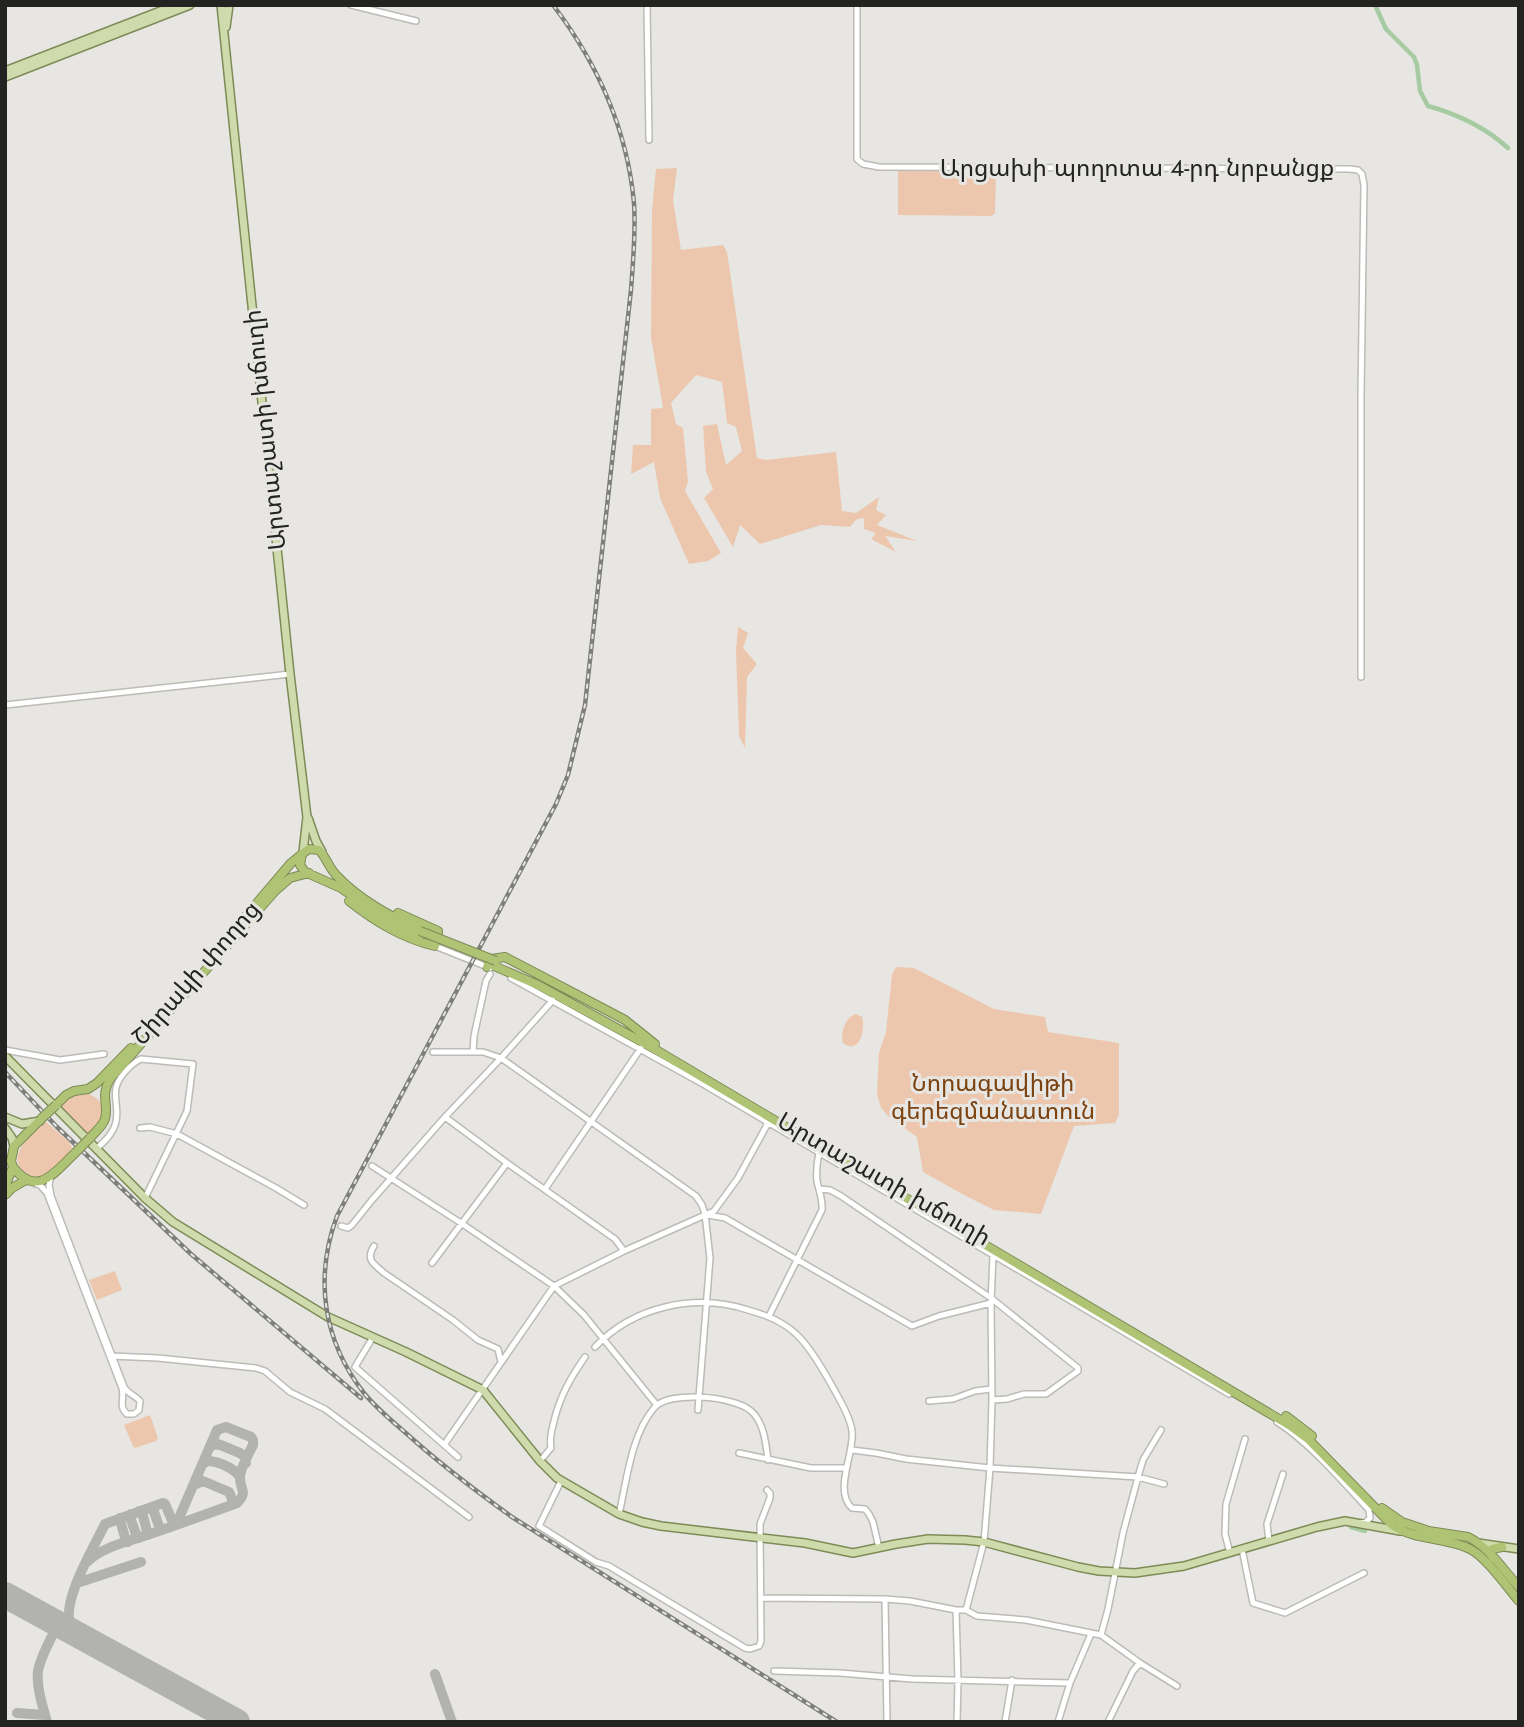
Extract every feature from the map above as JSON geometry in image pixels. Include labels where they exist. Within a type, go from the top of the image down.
[{"type":"highway","points":[[302,853],[313,848],[324,856],[323,868],[318,873],[311,874]]},
{"type":"highway","name":"Արտաշատի խճուղի","points":[[302,853],[300,865],[303,870],[341,888],[379,915],[538,985],[663,1054],[1289,1425],[1308,1439],[1401,1531]]},
{"type":"highway","name":"Շիրակի փողոց","points":[[14,1146],[66,1096],[74,1091],[88,1089],[99,1081],[302,853]]},
{"type":"highway","name":"Արտաշատի խճուղի","points":[[324,856],[330,869],[341,880],[379,909],[420,934]]},
{"type":"highway","name":"Շիրակի փողոց","points":[[5,1195],[12,1188],[51,1176],[90,1138],[106,1117],[105,1090],[110,1079],[275,891],[290,878],[311,874]]},
{"type":"highway","points":[[327,880],[381,925],[406,937],[435,946],[438,931],[387,908],[341,880]]},
{"type":"highway","name":"Արտաշատի խճուղի","points":[[492,967],[519,970],[655,1044],[1294,1421],[1315,1438],[1389,1514],[1402,1522],[1426,1530]]},
{"type":"highway","points":[[88,1089],[97,1094],[104,1103]]},
{"type":"highway","points":[[14,1146],[11,1161],[13,1167],[19,1175],[30,1181]]},
{"type":"highway","points":[[5,1187],[13,1167]]},
{"type":"highway","points":[[1401,1531],[1426,1530],[1468,1537],[1495,1560]]},
{"type":"highway","points":[[1401,1531],[1468,1548],[1476,1553],[1519,1601]]},
{"type":"highway","points":[[1440,1540],[1478,1543]]},
{"type":"highway","points":[[1502,1547],[1494,1547],[1491,1555],[1519,1587]]},
{"type":"main road","points":[[5,71],[176,5]]},
{"type":"main road","points":[[5,77],[190,5]]},
{"type":"main road","name":"Արտաշատի խճուղի","points":[[221,5],[307,817],[324,856]]},
{"type":"main road","name":"Արտաշատի խճուղի","points":[[225,42],[229,5]]},
{"type":"main road","name":"Արտաշատի խճուղի","points":[[302,853],[307,817]]},
{"type":"main road","points":[[5,1056],[145,1198],[173,1222],[318,1311],[483,1390],[540,1461],[561,1482],[619,1514],[642,1522],[805,1543],[853,1553],[928,1539],[965,1540],[984,1542],[1078,1567],[1135,1573],[1165,1570],[1345,1521],[1401,1531]]},
{"type":"main road","points":[[5,1116],[22,1124],[41,1119]]},
{"type":"main road","points":[[5,1128],[14,1146]]},
{"type":"main road","points":[[1478,1543],[1519,1549]]},
{"type":"street","points":[[351,5],[416,21]]},
{"type":"street","points":[[647,5],[649,140]]},
{"type":"street","name":"Արցախի պողոտա 4-րդ նրբանցք","points":[[857,5],[857,159],[863,164],[879,167],[972,168],[1349,169],[1358,170],[1362,174],[1361,677]]},
{"type":"street","points":[[5,705],[290,674]]},
{"type":"street","points":[[435,946],[492,967],[486,981],[473,1052]]},
{"type":"street","name":"Արտաշատի խճուղի","points":[[492,967],[640,1048],[1285,1427],[1369,1510],[1370,1518],[1360,1523]]},
{"type":"street","points":[[341,1226],[348,1228],[352,1225],[445,1117],[552,1000]]},
{"type":"street","points":[[545,1189],[640,1048]]},
{"type":"street","points":[[5,1050],[60,1060],[104,1054]]},
{"type":"street","points":[[433,1052],[473,1052],[501,1058],[696,1196],[705,1214],[710,1258],[698,1410]]},
{"type":"street","points":[[96,1149],[114,1128],[117,1118],[116,1085],[134,1062],[141,1059],[193,1064],[187,1111],[145,1198]]},
{"type":"street","points":[[445,1117],[615,1239],[624,1251]]},
{"type":"street","points":[[444,1445],[554,1286],[717,1207],[738,1178],[768,1123]]},
{"type":"street","points":[[140,1128],[150,1127],[177,1134],[304,1205]]},
{"type":"street","points":[[769,1316],[822,1210],[823,1201],[816,1166],[819,1153]]},
{"type":"street","points":[[432,1263],[507,1163]]},
{"type":"street","points":[[372,1166],[554,1286],[584,1315],[656,1404]]},
{"type":"street","points":[[30,1181],[40,1185],[47,1193],[111,1356],[124,1387],[138,1399],[140,1405],[134,1414],[130,1415],[124,1411],[123,1390],[111,1356],[51,1196],[51,1176]]},
{"type":"street","points":[[819,1189],[830,1190],[841,1196],[991,1300],[1078,1368],[1078,1371],[1046,1394],[1024,1394],[992,1400]]},
{"type":"street","points":[[705,1214],[725,1218],[912,1326],[991,1300]]},
{"type":"street","points":[[374,1246],[369,1257],[374,1264],[478,1340],[498,1349],[501,1362]]},
{"type":"street","points":[[966,1610],[984,1542],[990,1468],[993,1255]]},
{"type":"street","points":[[595,1347],[618,1327],[644,1314],[685,1303],[732,1305],[769,1316],[799,1336],[833,1387],[849,1418],[853,1432],[852,1450],[844,1478],[847,1502],[850,1507],[864,1509],[869,1514],[879,1548]]},
{"type":"street","points":[[373,1337],[355,1367],[458,1457]]},
{"type":"street","points":[[111,1356],[158,1358],[265,1371],[290,1392],[325,1409],[469,1517]]},
{"type":"street","points":[[540,1461],[551,1448],[550,1440],[559,1402],[585,1357]]},
{"type":"street","points":[[929,1401],[953,1399],[975,1391],[991,1389]]},
{"type":"street","points":[[123,1400],[132,1396]]},
{"type":"street","points":[[619,1514],[637,1436],[656,1404],[681,1397],[717,1398],[750,1410],[764,1432],[768,1460]]},
{"type":"street","points":[[1101,1635],[1122,1533],[1138,1477],[1143,1460],[1161,1430]]},
{"type":"street","points":[[1230,1553],[1225,1534],[1226,1504],[1245,1439]]},
{"type":"street","points":[[852,1450],[990,1468],[1138,1477],[1164,1484]]},
{"type":"street","points":[[739,1453],[811,1468],[846,1468]]},
{"type":"street","points":[[1269,1541],[1267,1524],[1283,1474]]},
{"type":"street","points":[[561,1482],[539,1526],[596,1562],[609,1566],[750,1649],[759,1646],[761,1642],[760,1524],[770,1497],[767,1490]]},
{"type":"street","points":[[1241,1549],[1253,1603],[1285,1613],[1364,1573]]},
{"type":"street","points":[[762,1598],[910,1601],[966,1610],[976,1616],[1026,1620],[1101,1635],[1177,1686]]},
{"type":"street","points":[[885,1599],[887,1722]]},
{"type":"street","points":[[956,1610],[957,1722]]},
{"type":"street","points":[[1058,1722],[1070,1683],[1091,1634]]},
{"type":"street","points":[[1108,1722],[1133,1671],[1140,1663]]},
{"type":"street","points":[[774,1671],[958,1681],[1070,1683]]},
{"type":"street","points":[[1005,1722],[1012,1680]]},
{"type":"green space","points":[[677,168],[673,200],[681,250],[723,245],[727,252],[757,458],[766,460],[836,452],[842,511],[856,513],[879,497],[876,510],[886,515],[877,525],[917,541],[885,536],[896,552],[871,539],[876,533],[864,529],[864,518],[857,519],[850,527],[821,525],[760,544],[740,525],[733,547],[704,498],[713,489],[706,472],[703,426],[717,424],[726,465],[742,451],[736,427],[727,423],[722,382],[696,375],[671,403],[676,424],[683,428],[688,481],[685,491],[721,553],[708,561],[689,564],[660,498],[654,462],[631,474],[633,445],[651,445],[651,409],[663,408],[651,337],[652,211],[656,169]]},
{"type":"green space","points":[[898,171],[992,171],[996,175],[995,213],[991,216],[898,215]]},
{"type":"green space","points":[[738,627],[748,633],[743,648],[757,664],[747,677],[745,748],[739,736],[736,650]]},
{"type":"green space","name":"Նորագավիթի գերեզմանատուն","points":[[896,967],[914,968],[994,1009],[1045,1017],[1048,1032],[1119,1043],[1119,1115],[1115,1123],[1074,1126],[1041,1214],[994,1210],[923,1172],[917,1137],[881,1108],[877,1094],[879,1053],[886,1032],[892,974]]},
{"type":"green space","points":[[856,1014],[862,1017],[862,1033],[858,1043],[849,1046],[843,1043],[843,1030],[849,1018]]},
{"type":"green space","points":[[86,1093],[100,1102],[102,1107],[97,1124],[87,1135],[59,1107],[72,1095]]},
{"type":"green space","points":[[45,1121],[69,1142],[73,1149],[48,1174],[42,1177],[34,1176],[20,1168],[18,1154],[27,1139]]},
{"type":"green space","points":[[115,1271],[122,1290],[97,1300],[89,1280]]},
{"type":"green space","points":[[150,1415],[158,1438],[135,1448],[124,1425]]},
{"type":"waterway","points":[[1375,5],[1386,29],[1414,57],[1420,91],[1428,106],[1471,122],[1508,148]]},
{"type":"waterway","points":[[1351,1527],[1365,1531]]},
{"type":"taxiway","points":[[87,1562],[100,1552],[115,1546],[170,1527],[203,1515],[237,1503],[243,1490],[240,1474],[253,1445],[251,1437],[226,1427],[217,1430],[176,1525]]},
{"type":"taxiway","points":[[210,1447],[218,1444],[240,1453],[246,1463]]},
{"type":"taxiway","points":[[203,1464],[207,1461],[221,1464],[240,1477]]},
{"type":"taxiway","points":[[194,1485],[203,1481],[229,1492],[233,1501],[229,1506]]},
{"type":"taxiway","points":[[81,1637],[70,1624],[71,1601],[80,1574],[105,1524],[163,1503],[174,1525]]},
{"type":"taxiway","points":[[154,1506],[162,1530]]},
{"type":"taxiway","points":[[139,1511],[142,1512],[148,1535]]},
{"type":"taxiway","points":[[131,1514],[139,1538]]},
{"type":"taxiway","points":[[120,1518],[128,1542]]},
{"type":"taxiway","points":[[77,1583],[141,1562]]},
{"type":"taxiway","points":[[47,1722],[39,1690],[38,1671],[58,1624]]},
{"type":"taxiway","points":[[435,1674],[452,1722]]},
{"type":"taxiway","points":[[17,1713],[45,1715]]},
{"type":"runway","points":[[5,1595],[237,1722]]},
{"type":"railway","points":[[553,5],[584,50],[608,98],[625,149],[635,214],[631,290],[585,705],[568,775],[556,804],[337,1216],[326,1262],[326,1308],[339,1352],[364,1393],[445,1467],[512,1517],[837,1722]]},
{"type":"railway","points":[[5,1072],[57,1127],[191,1254],[361,1398]]}]
